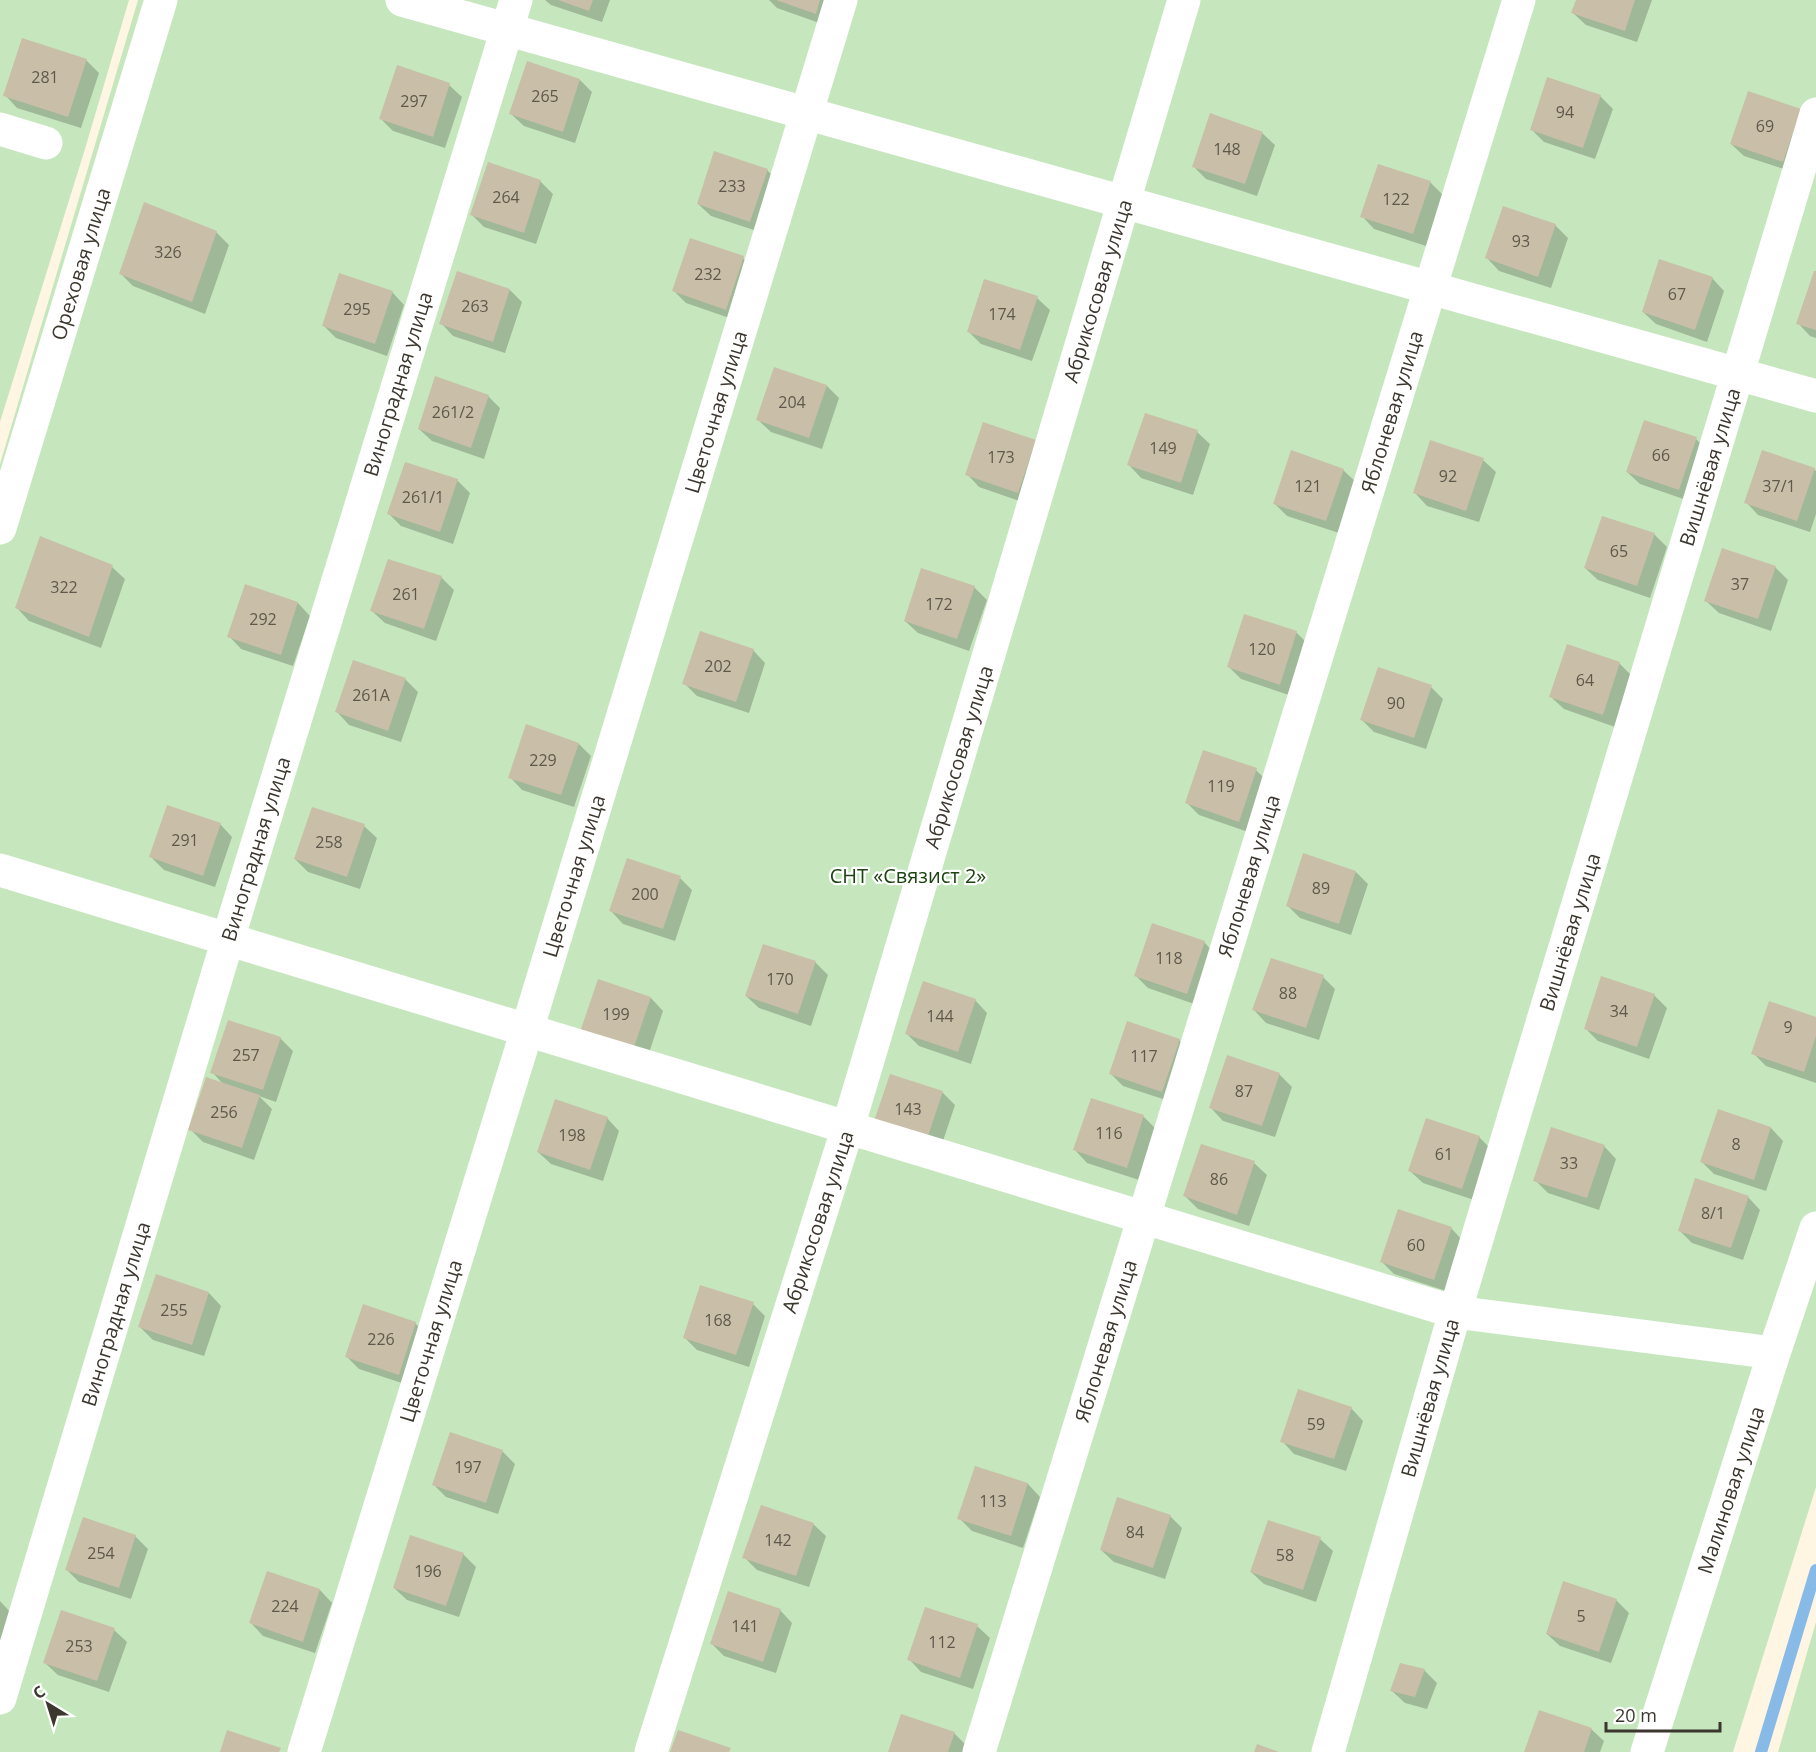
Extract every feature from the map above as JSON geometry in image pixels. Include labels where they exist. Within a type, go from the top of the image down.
[{"type":"street","name":"Ореховая улица","points":[[0,528],[161,0]]},
{"type":"street","points":[[402,0],[512,15],[806,113],[1816,396]]},
{"type":"street","name":"Цветочная улица","points":[[304,1752],[841,0]]},
{"type":"street","name":"Абрикосовая улица","points":[[651,1752],[848,1127],[1184,0]]},
{"type":"street","name":"Яблоневая улица","points":[[979,1752],[1519,0]]},
{"type":"street","name":"Виноградная улица","points":[[0,1698],[228,939],[512,15]]},
{"type":"street","name":"Вишнёвая улица","points":[[1328,1752],[1455,1312],[1816,114]]},
{"type":"street","points":[[0,129],[46,143]]},
{"type":"street","points":[[0,870],[1455,1312],[1774,1353]]},
{"type":"street","name":"Малиновая улица","points":[[1647,1752],[1816,1228]]},
{"type":"green space","points":[[0,0],[129,0],[0,422]]},
{"type":"green space","name":"СНТ «Связист 2»","points":[[138,0],[1816,0],[1816,1487],[1733,1752],[0,1752],[0,464]]},
{"type":"green space","points":[[1816,1622],[1816,1752],[1778,1752]]},
{"type":"building","points":[[558,0],[593,0],[589,11]]},
{"type":"building","points":[[776,0],[820,0],[816,14]]},
{"type":"building","points":[[1576,0],[1635,0],[1625,31],[1571,13]]},
{"type":"building","points":[[22,38],[87,59],[68,117],[3,96]]},
{"type":"building","points":[[527,61],[580,79],[563,132],[509,114]]},
{"type":"building","points":[[397,65],[450,83],[433,137],[379,119]]},
{"type":"building","points":[[1547,77],[1601,95],[1583,148],[1530,130]]},
{"type":"building","points":[[1748,91],[1801,109],[1783,162],[1730,144]]},
{"type":"building","points":[[1210,113],[1263,132],[1245,184],[1192,167]]},
{"type":"building","points":[[714,151],[768,169],[750,222],[697,204]]},
{"type":"building","points":[[488,162],[541,180],[524,233],[470,215]]},
{"type":"building","points":[[1378,164],[1431,181],[1413,234],[1360,217]]},
{"type":"building","points":[[144,202],[217,231],[192,302],[119,274]]},
{"type":"building","points":[[1503,206],[1556,224],[1538,277],[1485,258]]},
{"type":"building","points":[[690,238],[744,256],[726,310],[672,291]]},
{"type":"building","points":[[1659,259],[1713,277],[1695,330],[1642,312]]},
{"type":"building","points":[[457,271],[510,289],[493,342],[439,324]]},
{"type":"building","points":[[1814,271],[1816,271],[1816,330],[1796,324]]},
{"type":"building","points":[[339,273],[393,291],[375,344],[322,326]]},
{"type":"building","points":[[984,279],[1038,296],[1020,350],[967,332]]},
{"type":"building","points":[[774,367],[827,385],[809,438],[756,420]]},
{"type":"building","points":[[435,376],[489,395],[471,448],[418,429]]},
{"type":"building","points":[[1145,413],[1198,430],[1181,483],[1127,465]]},
{"type":"building","points":[[1644,420],[1697,437],[1679,490],[1626,472]]},
{"type":"building","points":[[983,422],[1036,440],[1018,493],[965,475]]},
{"type":"building","points":[[1430,440],[1484,458],[1466,511],[1413,493]]},
{"type":"building","points":[[1291,450],[1344,469],[1326,521],[1273,504]]},
{"type":"building","points":[[1762,450],[1815,468],[1797,521],[1744,503]]},
{"type":"building","points":[[405,462],[458,479],[440,532],[387,514]]},
{"type":"building","points":[[1602,516],[1655,533],[1637,586],[1584,568]]},
{"type":"building","points":[[40,536],[113,565],[89,637],[15,608]]},
{"type":"building","points":[[1722,548],[1776,566],[1758,619],[1704,601]]},
{"type":"building","points":[[388,559],[442,576],[424,629],[370,611]]},
{"type":"building","points":[[921,568],[975,586],[957,639],[904,621]]},
{"type":"building","points":[[245,584],[298,602],[281,655],[227,637]]},
{"type":"building","points":[[1244,614],[1297,631],[1280,685],[1227,667]]},
{"type":"building","points":[[700,631],[754,649],[736,702],[682,684]]},
{"type":"building","points":[[1567,644],[1620,662],[1603,715],[1549,697]]},
{"type":"building","points":[[353,660],[406,678],[388,731],[335,712]]},
{"type":"building","points":[[1378,667],[1432,685],[1414,738],[1360,720]]},
{"type":"building","points":[[526,724],[579,743],[561,795],[508,778]]},
{"type":"building","points":[[1203,750],[1257,768],[1239,822],[1185,803]]},
{"type":"building","points":[[167,805],[221,823],[203,876],[149,857]]},
{"type":"building","points":[[312,807],[365,824],[347,877],[294,859]]},
{"type":"building","points":[[1303,853],[1356,871],[1339,924],[1286,906]]},
{"type":"building","points":[[627,858],[681,876],[663,929],[609,911]]},
{"type":"building","points":[[1152,923],[1205,941],[1187,994],[1134,976]]},
{"type":"building","points":[[763,944],[816,961],[798,1014],[745,996]]},
{"type":"building","points":[[1271,958],[1324,975],[1306,1028],[1252,1010]]},
{"type":"building","points":[[1601,976],[1655,994],[1637,1047],[1584,1029]]},
{"type":"building","points":[[598,979],[651,997],[633,1050],[580,1032]]},
{"type":"building","points":[[923,981],[976,999],[958,1052],[905,1034]]},
{"type":"building","points":[[1769,1001],[1816,1017],[1816,1036],[1804,1072],[1751,1054]]},
{"type":"building","points":[[228,1020],[281,1037],[263,1090],[210,1073]]},
{"type":"building","points":[[1127,1021],[1180,1039],[1162,1092],[1109,1074]]},
{"type":"building","points":[[1227,1055],[1280,1073],[1262,1126],[1209,1108]]},
{"type":"building","points":[[890,1074],[943,1091],[925,1145],[872,1127]]},
{"type":"building","points":[[206,1077],[260,1095],[242,1148],[188,1130]]},
{"type":"building","points":[[1091,1098],[1144,1115],[1127,1168],[1073,1150]]},
{"type":"building","points":[[555,1099],[608,1117],[590,1170],[537,1152]]},
{"type":"building","points":[[1718,1109],[1771,1127],[1754,1180],[1700,1162]]},
{"type":"building","points":[[1426,1118],[1480,1136],[1462,1189],[1408,1171]]},
{"type":"building","points":[[1551,1127],[1605,1145],[1587,1198],[1533,1181]]},
{"type":"building","points":[[1201,1144],[1255,1161],[1237,1215],[1183,1196]]},
{"type":"building","points":[[1695,1178],[1749,1196],[1731,1248],[1678,1231]]},
{"type":"building","points":[[1398,1209],[1452,1227],[1434,1280],[1380,1262]]},
{"type":"building","points":[[156,1274],[209,1292],[192,1345],[138,1327]]},
{"type":"building","points":[[700,1285],[754,1302],[736,1355],[683,1338]]},
{"type":"building","points":[[363,1304],[416,1322],[399,1375],[345,1357]]},
{"type":"building","points":[[1298,1389],[1352,1407],[1334,1459],[1280,1442]]},
{"type":"building","points":[[450,1432],[503,1450],[486,1503],[432,1485]]},
{"type":"building","points":[[975,1466],[1028,1483],[1011,1536],[957,1519]]},
{"type":"building","points":[[1117,1497],[1171,1515],[1153,1568],[1100,1550]]},
{"type":"building","points":[[761,1505],[814,1523],[796,1576],[742,1558]]},
{"type":"building","points":[[83,1517],[136,1535],[119,1588],[65,1570]]},
{"type":"building","points":[[1268,1520],[1321,1537],[1303,1590],[1250,1572]]},
{"type":"building","points":[[410,1535],[464,1553],[446,1606],[393,1588]]},
{"type":"building","points":[[267,1571],[320,1589],[303,1642],[249,1623]]},
{"type":"building","points":[[1563,1581],[1617,1599],[1599,1652],[1546,1634]]},
{"type":"building","points":[[728,1591],[781,1609],[763,1662],[710,1644]]},
{"type":"building","points":[[925,1607],[978,1624],[960,1678],[907,1660]]},
{"type":"building","points":[[61,1610],[115,1628],[97,1681],[43,1663]]},
{"type":"building","points":[[1400,1663],[1425,1669],[1415,1697],[1390,1691]]},
{"type":"building","points":[[1539,1710],[1592,1728],[1584,1752],[1524,1752]]},
{"type":"building","points":[[901,1714],[955,1732],[948,1752],[888,1752]]},
{"type":"building","points":[[227,1730],[281,1748],[279,1752],[220,1752]]},
{"type":"building","points":[[678,1730],[731,1748],[729,1752],[670,1752]]},
{"type":"building","points":[[1257,1744],[1279,1752],[1254,1752]]},
{"type":"waterway","points":[[1761,1752],[1816,1570]]}]
